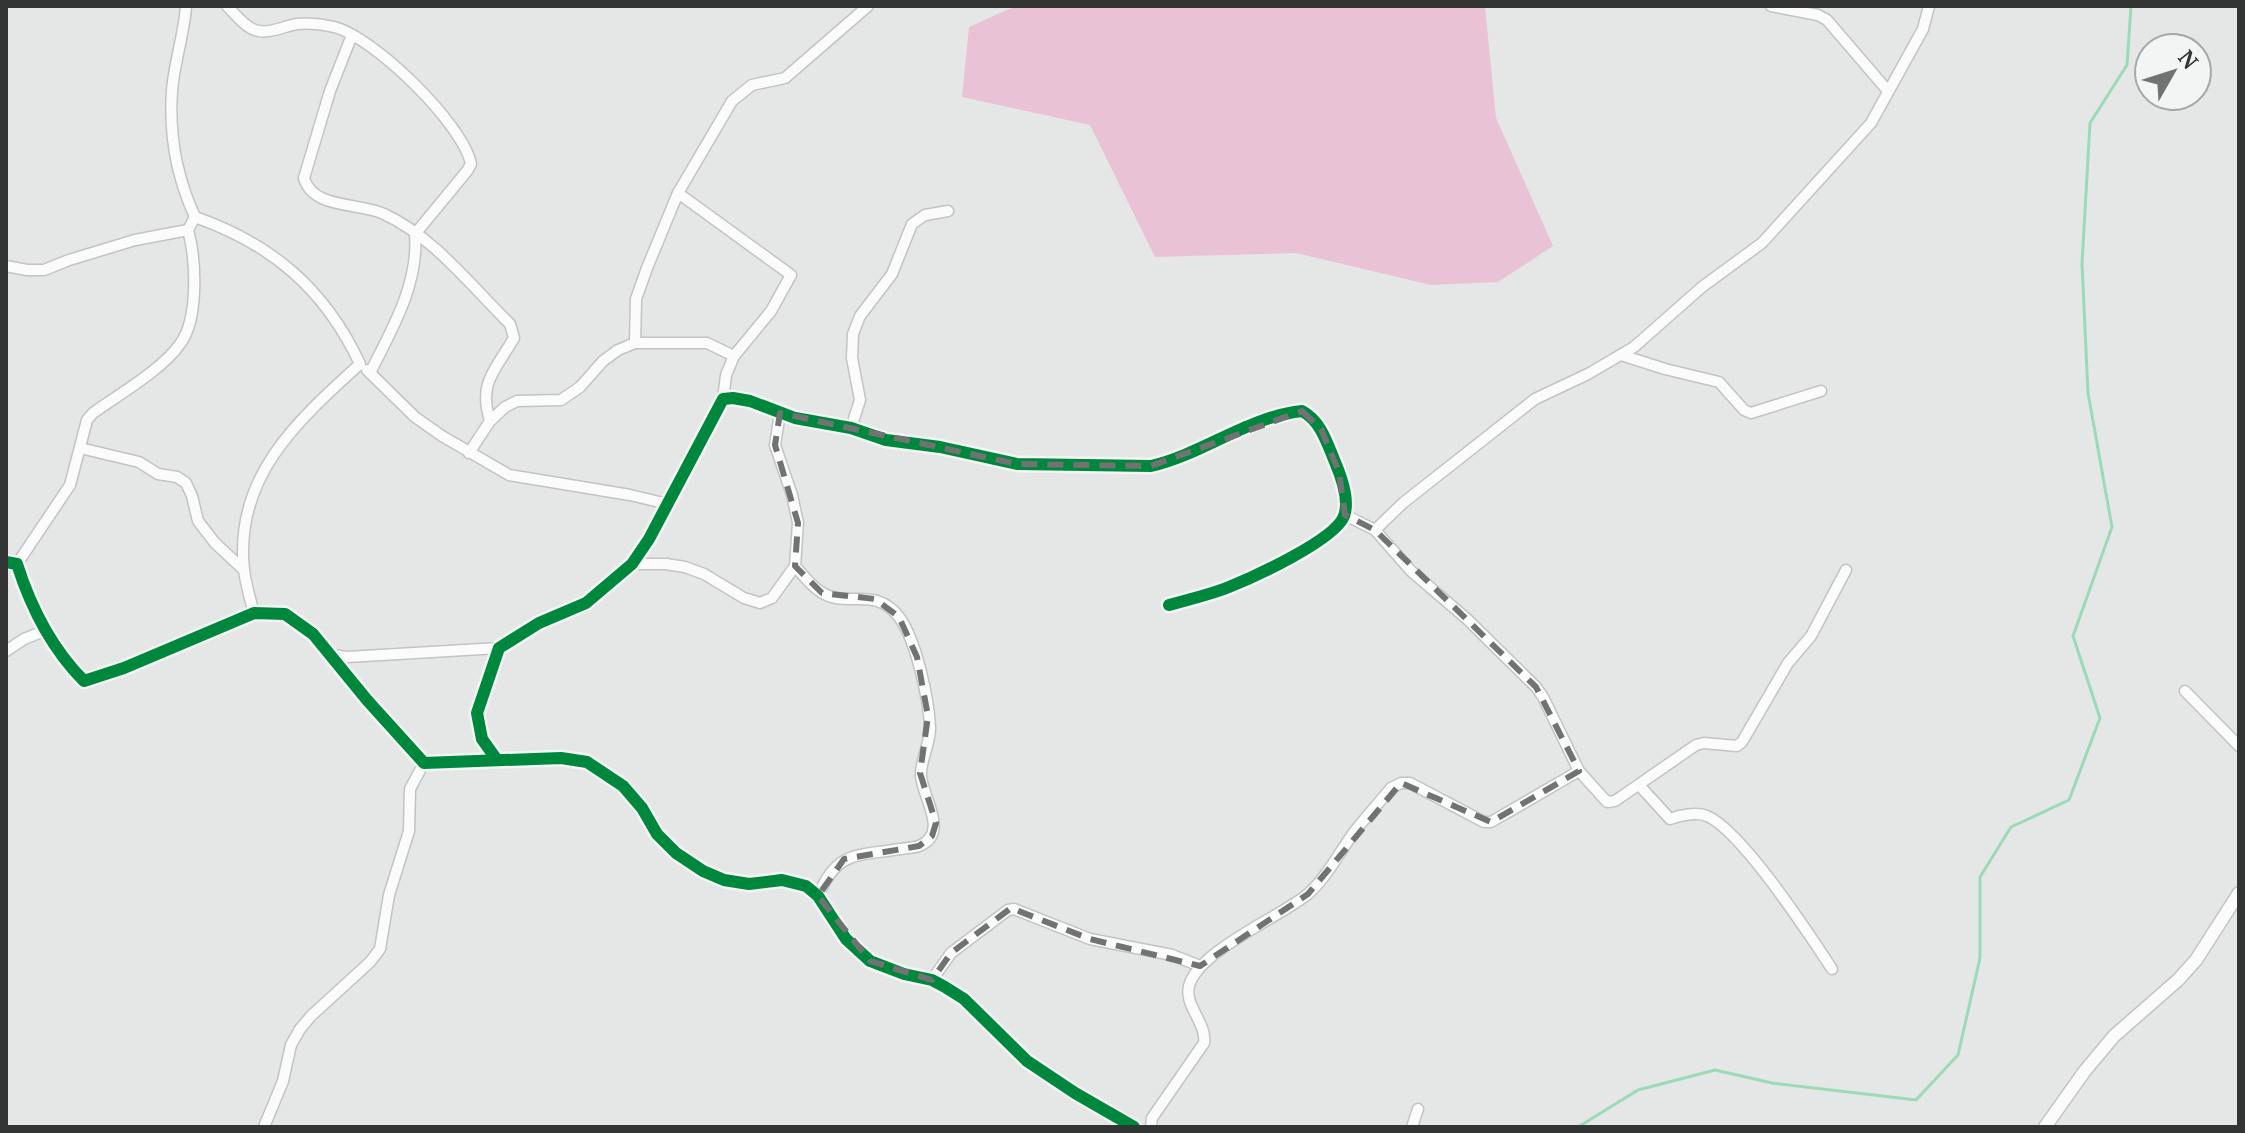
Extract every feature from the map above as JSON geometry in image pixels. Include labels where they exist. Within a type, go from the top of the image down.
[{"type":"street","points":[[186,6],[172,91],[173,141],[182,189],[195,217],[228,229],[286,265],[313,292],[345,332],[360,364],[415,417],[469,453],[509,475],[668,504]]},
{"type":"street","points":[[227,6],[251,29],[259,32],[297,24],[316,24],[352,35],[422,91],[469,153],[471,164],[467,171],[415,234],[417,253],[411,281],[395,324],[370,373]]},
{"type":"street","points":[[635,343],[636,299],[678,193],[732,101],[752,85],[785,78],[868,6]]},
{"type":"street","points":[[1771,6],[1818,15],[1827,20],[1888,91]]},
{"type":"street","points":[[1375,530],[1403,503],[1535,399],[1621,355],[1702,287],[1762,243],[1864,133],[1923,29],[1929,6]]},
{"type":"street","points":[[352,35],[330,91],[304,178],[306,185],[314,194],[327,200],[383,213],[415,234],[510,324],[514,338],[484,393],[490,421]]},
{"type":"street","points":[[333,655],[347,657],[499,648],[539,623],[586,603],[632,564],[649,539],[723,399],[726,375],[734,356],[763,322],[791,275],[678,193]]},
{"type":"street","points":[[851,428],[860,400],[852,358],[853,334],[860,316],[892,274],[912,224],[925,215],[948,211]]},
{"type":"street","points":[[195,217],[188,230],[193,249],[194,280],[190,320],[182,343],[87,420],[70,485],[12,563],[44,631],[80,678],[87,682],[254,613],[285,614],[313,634],[333,655],[367,700],[424,763]]},
{"type":"street","points":[[6,266],[44,270],[135,240],[188,230]]},
{"type":"street","points":[[469,453],[490,421],[505,407],[517,401],[561,400],[571,395],[603,361],[635,343],[707,343],[734,356]]},
{"type":"street","points":[[1621,355],[1719,382],[1744,410],[1751,413],[1821,391]]},
{"type":"street","points":[[254,613],[244,570],[244,523],[259,477],[289,431],[360,364]]},
{"type":"street","points":[[723,399],[750,401],[780,413],[851,428],[886,440],[940,447],[1017,464],[1151,466],[1169,462],[1261,421],[1302,411],[1312,416],[1321,429],[1339,472],[1345,494],[1345,515],[1334,529],[1283,563],[1228,588],[1169,605]]},
{"type":"street","points":[[632,564],[685,567],[704,574],[744,598],[760,603],[772,598],[795,566],[798,523],[775,445],[780,413]]},
{"type":"street","points":[[80,448],[139,462],[158,474],[177,477],[186,483],[198,521],[215,543],[244,570]]},
{"type":"street","points":[[1345,515],[1375,530],[1411,571],[1467,619],[1536,687],[1579,771],[1607,802],[1615,801],[1696,745],[1737,746],[1742,742],[1788,663],[1811,636],[1846,570]]},
{"type":"street","points":[[795,566],[822,593],[875,599],[889,606],[899,617],[917,657],[930,729],[920,773],[936,823],[932,836],[919,846],[844,859],[828,873],[818,896]]},
{"type":"street","points":[[6,651],[44,631]]},
{"type":"street","points":[[497,760],[482,739],[477,713],[499,648]]},
{"type":"street","points":[[2185,691],[2239,746]]},
{"type":"street","points":[[424,763],[561,758],[587,762],[623,786],[642,808],[657,834],[676,853],[703,871],[724,880],[749,884],[782,880],[796,882],[818,896],[846,939],[870,961],[904,974],[932,980],[964,999],[1027,1061],[1134,1127]]},
{"type":"street","points":[[264,1127],[283,1081],[291,1045],[300,1029],[380,949],[389,895],[409,831],[410,789],[424,763]]},
{"type":"street","points":[[1151,1127],[1152,1118],[1204,1043],[1205,1036],[1188,991],[1200,966],[1308,894],[1391,788],[1410,783],[1484,822],[1491,822],[1579,771]]},
{"type":"street","points":[[1639,785],[1670,819],[1702,814],[1736,840],[1796,913],[1832,969]]},
{"type":"street","points":[[2045,1127],[2106,1045],[2196,960],[2238,899]]},
{"type":"street","points":[[932,980],[951,953],[1008,910],[1014,909],[1090,939],[1172,955],[1200,966]]},
{"type":"street","points":[[1412,1127],[1418,1109]]},
{"type":"highlighted area","points":[[1302,411],[1321,429],[1339,472],[1345,515],[1375,530],[1536,687],[1579,771],[1491,822],[1401,783],[1308,894],[1200,966],[1090,939],[1011,908],[951,953],[932,980],[870,961],[818,896],[844,859],[919,846],[932,836],[936,823],[920,773],[928,716],[917,657],[899,617],[875,599],[822,593],[795,566],[798,523],[775,445],[780,413],[1017,464],[1151,466]]},
{"type":"shaded area","points":[[1016,6],[1485,6],[1496,118],[1553,246],[1498,282],[1431,285],[1296,253],[1155,257],[1090,125],[962,97],[969,27]]},
{"type":"waterway","points":[[1578,1127],[1638,1090],[1715,1070],[1772,1083],[1916,1100],[1958,1055],[1980,958],[1980,877],[2011,827],[2069,800],[2100,718],[2073,636],[2112,527],[2088,393],[2082,264],[2090,123],[2127,65],[2131,6]]},
{"type":"cycle path","points":[[497,760],[482,739],[477,713],[499,648],[539,623],[586,603],[632,564],[649,539],[723,399],[750,401],[795,418],[851,428],[886,440],[940,447],[1017,464],[1151,466],[1189,453],[1263,420],[1302,411],[1309,415],[1326,440],[1344,488],[1346,510],[1338,526],[1292,557],[1256,575],[1222,590],[1169,605]]},
{"type":"cycle path","points":[[6,562],[17,564],[43,627],[84,681],[124,668],[254,613],[285,614],[313,634],[424,763],[561,758],[587,762],[623,786],[642,808],[657,834],[676,853],[703,871],[724,880],[749,884],[782,880],[806,886],[818,896],[846,939],[870,961],[945,987],[964,999],[1027,1061],[1134,1127]]}]
